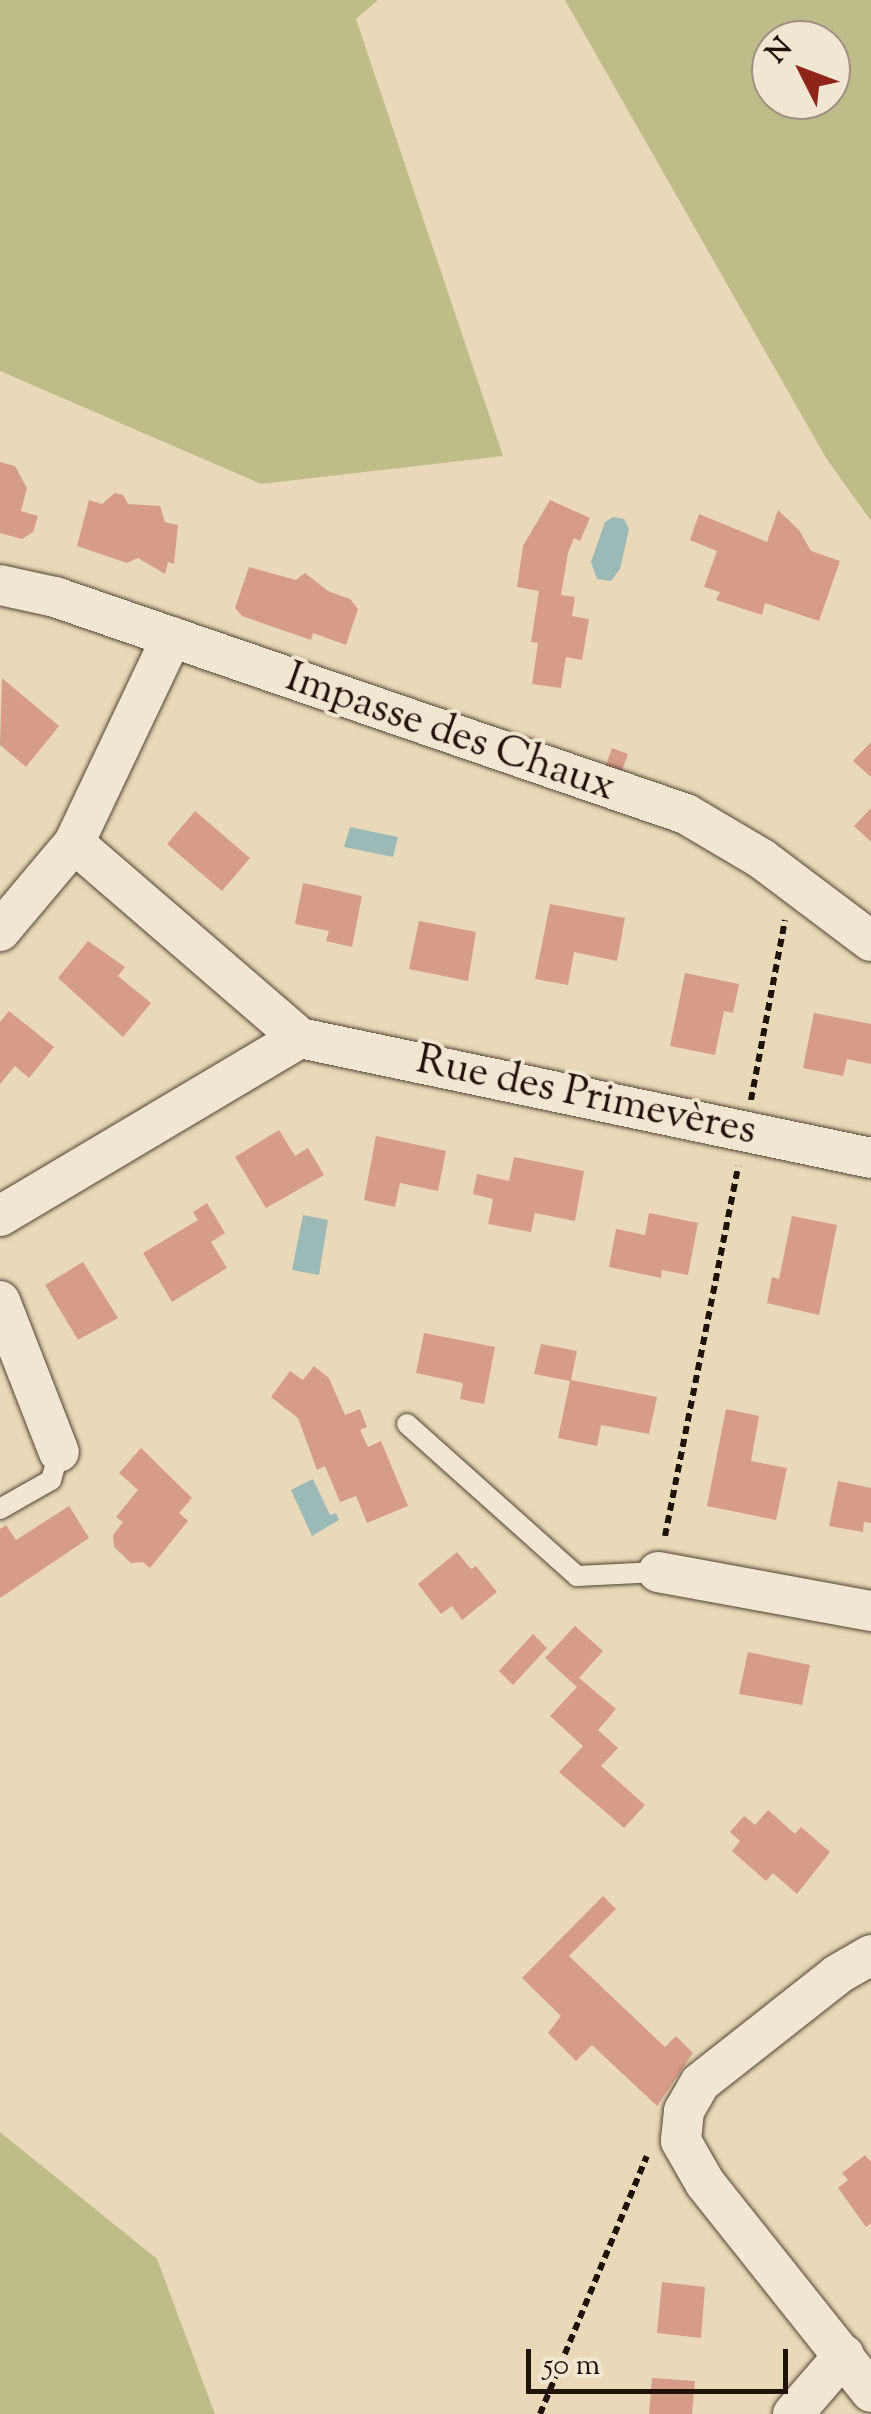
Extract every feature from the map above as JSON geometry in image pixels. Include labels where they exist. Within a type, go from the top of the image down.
[{"type":"street","name":"Impasse des Chaux","points":[[0,584],[55,597],[686,814],[792,882],[871,942]]},
{"type":"street","points":[[0,931],[74,843],[172,637]]},
{"type":"street","name":"Rue des Primevères","points":[[74,843],[300,1038],[871,1158]]},
{"type":"street","points":[[0,1216],[300,1038]]},
{"type":"street","points":[[0,1301],[59,1452]]},
{"type":"street","points":[[658,1572],[871,1611]]},
{"type":"street","points":[[871,1955],[837,1975],[700,2083],[684,2112],[681,2140],[705,2183],[871,2392]]},
{"type":"street","points":[[793,2414],[844,2355]]},
{"type":"lane","points":[[407,1424],[577,1576],[658,1572]]},
{"type":"lane","points":[[0,1508],[51,1480],[59,1452]]},
{"type":"path","points":[[658,1572],[792,882]]},
{"type":"path","points":[[540,2414],[650,2150],[681,2140]]},
{"type":"shaded area","points":[[0,0],[378,0],[356,19],[503,456],[261,484],[0,371]]},
{"type":"shaded area","points":[[565,0],[871,0],[871,521],[826,458]]},
{"type":"shaded area","points":[[0,2132],[157,2259],[215,2414],[0,2414]]},
{"type":"water","points":[[613,517],[624,519],[629,529],[620,569],[611,581],[597,579],[591,562],[605,522]]},
{"type":"water","points":[[350,827],[398,837],[393,857],[344,847]]},
{"type":"water","points":[[303,1215],[328,1220],[319,1275],[292,1270]]},
{"type":"water","points":[[313,1479],[330,1515],[336,1513],[339,1520],[312,1536],[291,1490]]},
{"type":"building","points":[[0,462],[15,466],[27,488],[21,511],[38,516],[33,532],[22,539],[0,533]]},
{"type":"building","points":[[115,493],[123,495],[128,504],[160,506],[165,522],[178,525],[174,564],[168,562],[165,574],[138,558],[127,563],[77,546],[89,500],[102,504]]},
{"type":"building","points":[[550,500],[590,518],[580,541],[574,538],[568,553],[561,595],[575,597],[572,616],[589,619],[582,660],[566,657],[561,688],[532,684],[538,643],[531,642],[539,591],[517,587],[523,546]]},
{"type":"building","points":[[778,510],[799,530],[811,551],[840,561],[819,621],[765,603],[762,615],[716,600],[720,592],[704,587],[717,551],[690,540],[699,514],[767,542]]},
{"type":"building","points":[[249,567],[296,580],[305,573],[328,591],[350,599],[358,609],[346,645],[313,633],[311,640],[242,616],[235,608]]},
{"type":"building","points":[[2,678],[59,726],[26,767],[0,745]]},
{"type":"building","points":[[871,742],[871,777],[853,761]]},
{"type":"building","points":[[612,748],[628,754],[621,773],[605,768]]},
{"type":"building","points":[[871,808],[871,842],[854,826]]},
{"type":"building","points":[[195,811],[250,858],[222,891],[167,844]]},
{"type":"building","points":[[303,883],[362,896],[352,947],[326,941],[329,931],[295,924]]},
{"type":"building","points":[[550,904],[625,918],[617,961],[574,952],[568,985],[535,979]]},
{"type":"building","points":[[419,921],[476,932],[468,981],[409,969]]},
{"type":"building","points":[[88,941],[125,967],[118,976],[151,1003],[123,1037],[58,978]]},
{"type":"building","points":[[685,973],[739,984],[733,1013],[724,1011],[715,1055],[670,1046]]},
{"type":"building","points":[[9,1011],[54,1047],[29,1078],[15,1066],[0,1084],[0,1022]]},
{"type":"building","points":[[814,1013],[871,1024],[871,1064],[847,1059],[843,1076],[803,1068]]},
{"type":"building","points":[[279,1130],[295,1156],[308,1148],[324,1175],[266,1208],[235,1157]]},
{"type":"building","points":[[376,1136],[446,1151],[438,1191],[400,1183],[395,1207],[364,1200]]},
{"type":"building","points":[[514,1157],[584,1171],[575,1221],[535,1213],[531,1232],[488,1224],[493,1199],[473,1194],[477,1174],[509,1181]]},
{"type":"building","points":[[207,1203],[225,1233],[211,1242],[227,1268],[172,1302],[143,1253],[198,1220],[193,1212]]},
{"type":"building","points":[[649,1213],[698,1223],[688,1275],[662,1270],[661,1278],[609,1267],[616,1229],[645,1235]]},
{"type":"building","points":[[792,1216],[837,1225],[819,1315],[767,1303],[772,1277],[779,1279]]},
{"type":"building","points":[[83,1262],[118,1318],[78,1340],[45,1285]]},
{"type":"building","points":[[424,1333],[495,1347],[484,1404],[460,1399],[463,1383],[416,1373]]},
{"type":"building","points":[[541,1344],[577,1351],[571,1380],[657,1397],[649,1434],[601,1425],[597,1446],[558,1438],[570,1381],[534,1374]]},
{"type":"building","points":[[314,1366],[329,1378],[345,1415],[360,1409],[367,1427],[360,1430],[368,1447],[381,1441],[408,1506],[367,1523],[356,1496],[340,1502],[325,1466],[317,1470],[298,1418],[271,1397],[290,1371],[303,1380]]},
{"type":"building","points":[[726,1409],[759,1416],[751,1461],[787,1468],[776,1520],[707,1506]]},
{"type":"building","points":[[141,1448],[192,1498],[179,1513],[188,1521],[150,1568],[143,1562],[131,1563],[114,1547],[113,1535],[123,1522],[116,1517],[138,1490],[119,1473]]},
{"type":"building","points":[[838,1481],[871,1488],[871,1523],[864,1522],[863,1532],[829,1526]]},
{"type":"building","points":[[69,1506],[89,1538],[0,1598],[0,1529],[6,1525],[16,1540]]},
{"type":"building","points":[[457,1552],[471,1569],[476,1566],[497,1592],[462,1620],[452,1606],[441,1614],[418,1584]]},
{"type":"building","points":[[575,1626],[603,1651],[579,1678],[616,1709],[598,1730],[618,1748],[601,1766],[645,1805],[624,1828],[559,1772],[583,1746],[550,1716],[577,1687],[545,1658]]},
{"type":"building","points":[[533,1634],[547,1648],[513,1685],[499,1671]]},
{"type":"building","points":[[748,1652],[810,1665],[802,1705],[739,1694]]},
{"type":"building","points":[[768,1810],[795,1834],[801,1827],[830,1852],[797,1894],[773,1873],[766,1881],[732,1851],[740,1841],[730,1832],[744,1816],[755,1825]]},
{"type":"building","points":[[603,1896],[616,1909],[569,1956],[665,2047],[676,2036],[693,2053],[657,2106],[592,2045],[576,2061],[548,2033],[561,2016],[522,1978]]},
{"type":"building","points":[[865,2155],[871,2162],[871,2223],[866,2227],[838,2188],[848,2180],[842,2173]]},
{"type":"building","points":[[662,2282],[705,2287],[701,2338],[657,2333]]},
{"type":"building","points":[[652,2378],[695,2381],[692,2414],[649,2414]]}]
